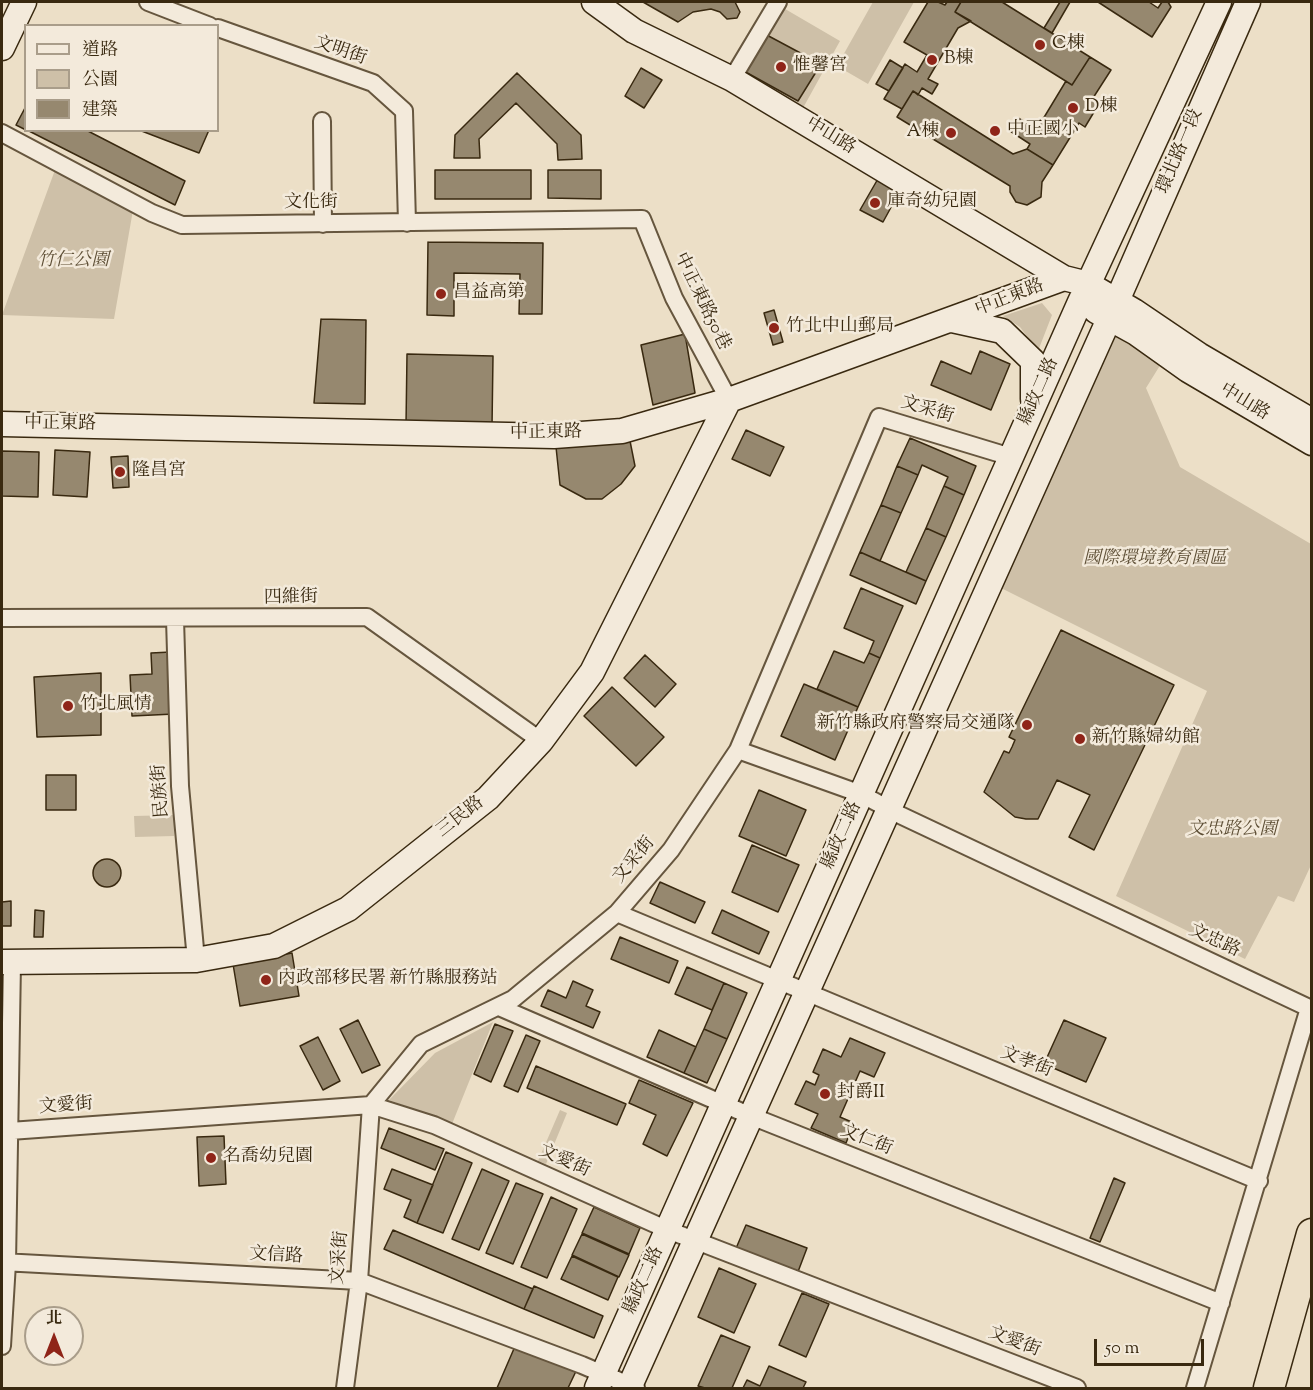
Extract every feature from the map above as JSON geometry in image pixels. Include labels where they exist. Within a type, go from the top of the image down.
[{"type":"highway","points":[[1269,1389],[1311,1234]]},
{"type":"street","points":[[2,48],[24,2]]},
{"type":"street","points":[[148,2],[205,24]]},
{"type":"street","name":"中山路","points":[[594,2],[634,31],[732,80],[1064,278],[1311,443]]},
{"type":"street","points":[[732,80],[778,2]]},
{"type":"street","name":"環北路一段","points":[[1084,293],[1219,2]]},
{"type":"street","name":"環北路一段","points":[[1112,311],[1248,2]]},
{"type":"street","name":"文明街","points":[[219,28],[373,83],[404,111],[407,223]]},
{"type":"street","points":[[322,121],[323,224]]},
{"type":"street","name":"文化街","points":[[2,133],[152,213],[182,225],[642,219]]},
{"type":"street","name":"中正東路50巷","points":[[642,219],[674,298],[729,400]]},
{"type":"street","name":"中正東路","points":[[2,424],[554,436],[622,431],[729,400],[1064,278]]},
{"type":"street","name":"縣政二路","points":[[601,1381],[1084,293]]},
{"type":"street","name":"中山路","points":[[1112,311],[1311,421]]},
{"type":"street","name":"縣政二路","points":[[632,1388],[695,1241],[1112,311]]},
{"type":"street","points":[[952,320],[1002,331],[1033,361],[1032,410]]},
{"type":"street","name":"三民路","points":[[7,962],[196,960],[274,946],[348,909],[488,798],[541,741],[592,672],[729,400]]},
{"type":"street","name":"文采街","points":[[345,1389],[359,1281],[371,1105],[421,1044],[513,999],[617,913],[671,850],[738,750],[879,417],[1011,458]]},
{"type":"street","name":"四維街","points":[[2,618],[367,617],[541,741]]},
{"type":"street","name":"民族街","points":[[175,619],[180,786],[196,960]]},
{"type":"street","name":"文忠路","points":[[738,750],[861,795],[1309,1008],[1195,1389]]},
{"type":"street","name":"文孝街","points":[[617,913],[1259,1181]]},
{"type":"street","points":[[2,1347],[10,1131],[7,962]]},
{"type":"street","name":"文仁街","points":[[499,1007],[724,1105],[1221,1303]]},
{"type":"street","name":"文愛街","points":[[10,1131],[371,1105],[434,1125],[695,1241],[1077,1389]]},
{"type":"street","name":"文信路","points":[[4,1262],[359,1281],[601,1381],[632,1388]]},
{"type":"green space","points":[[873,2],[914,2],[868,84],[837,66]]},
{"type":"green space","points":[[780,6],[840,41],[803,108],[741,71]]},
{"type":"green space","name":"竹仁公園","points":[[55,170],[133,210],[114,319],[2,315]]},
{"type":"green space","points":[[1042,303],[1052,315],[1038,351],[1020,327],[1003,316]]},
{"type":"green space","points":[[1114,330],[1164,359],[1146,388],[1180,467],[1311,544],[1311,865],[1294,902],[1278,896],[1245,959],[1116,896],[1207,691],[999,587]]},
{"type":"green space","points":[[174,815],[174,836],[135,837],[134,816]]},
{"type":"green space","points":[[493,1022],[452,1124],[389,1100],[435,1053]]},
{"type":"green space","points":[[560,1110],[567,1113],[546,1164],[538,1161]]},
{"type":"building","points":[[643,2],[735,2],[740,12],[737,18],[727,19],[720,12],[711,9],[693,12],[678,22]]},
{"type":"building","name":"B棟","points":[[928,2],[945,5],[947,2],[961,2],[955,12],[971,21],[958,28],[928,79],[938,84],[932,94],[922,88],[918,95],[913,91],[902,109],[884,99],[905,64],[917,72],[927,55],[904,42]]},
{"type":"building","name":"C棟","points":[[961,2],[1002,2],[1090,57],[1072,85],[955,12]]},
{"type":"building","points":[[1060,2],[1070,2],[1052,33],[1044,28]]},
{"type":"building","points":[[1098,2],[1149,2],[1158,8],[1162,2],[1168,2],[1171,7],[1152,37]]},
{"type":"building","name":"惟馨宮","points":[[763,33],[821,64],[798,101],[742,70]]},
{"type":"building","name":"D棟","points":[[1090,57],[1111,70],[1093,98],[1100,102],[1085,127],[1079,123],[1053,165],[1027,149],[1030,144],[1010,131],[1018,118],[1037,129],[1066,81],[1072,85]]},
{"type":"building","points":[[890,60],[903,68],[889,91],[876,84]]},
{"type":"building","points":[[641,68],[662,80],[644,108],[625,96]]},
{"type":"building","points":[[517,73],[581,135],[582,159],[558,160],[557,144],[516,103],[479,139],[480,158],[454,158],[455,135]]},
{"type":"building","name":"A棟","points":[[913,91],[1013,154],[1027,149],[1053,165],[1042,182],[1041,197],[1027,205],[1016,202],[1010,192],[1010,186],[897,117]]},
{"type":"building","points":[[24,110],[24,129],[16,125]]},
{"type":"building","points":[[31,132],[90,132],[185,181],[175,205]]},
{"type":"building","points":[[144,132],[208,132],[199,153]]},
{"type":"building","points":[[435,170],[531,170],[531,199],[435,199]]},
{"type":"building","points":[[548,170],[601,170],[601,199],[548,198]]},
{"type":"building","points":[[879,177],[901,189],[883,222],[860,210]]},
{"type":"building","name":"昌益高第","points":[[428,242],[543,243],[542,314],[519,314],[520,274],[454,273],[454,316],[427,315]]},
{"type":"building","name":"竹北中山郵局","points":[[774,310],[783,342],[773,345],[764,313]]},
{"type":"building","points":[[321,319],[366,320],[365,404],[314,403]]},
{"type":"building","points":[[685,334],[695,393],[653,405],[641,345]]},
{"type":"building","points":[[980,351],[1010,364],[991,410],[931,385],[941,361],[971,374]]},
{"type":"building","points":[[407,354],[493,356],[492,427],[406,425]]},
{"type":"building","points":[[746,430],[784,447],[770,476],[732,459]]},
{"type":"building","points":[[910,438],[976,466],[964,495],[944,486],[948,477],[922,465],[918,475],[897,466]]},
{"type":"building","points":[[630,441],[635,466],[621,484],[602,499],[586,499],[560,485],[556,447]]},
{"type":"building","points":[[55,450],[90,452],[87,497],[53,495]]},
{"type":"building","points":[[2,451],[39,452],[38,497],[2,496]]},
{"type":"building","name":"隆昌宮","points":[[128,456],[129,487],[113,488],[111,457]]},
{"type":"building","points":[[897,466],[918,475],[901,513],[881,505]]},
{"type":"building","points":[[944,486],[964,495],[946,537],[926,528]]},
{"type":"building","points":[[881,505],[901,513],[880,561],[860,552]]},
{"type":"building","points":[[926,528],[946,537],[926,581],[906,572]]},
{"type":"building","points":[[860,552],[926,581],[916,604],[850,575]]},
{"type":"building","points":[[861,588],[903,606],[880,658],[869,653],[874,641],[844,628]]},
{"type":"building","name":"新竹縣婦幼館","points":[[1061,630],[1174,685],[1094,850],[1069,837],[1090,795],[1057,780],[1038,819],[1026,819],[1015,817],[984,792],[1004,751],[1009,753],[1012,747],[1015,740],[1009,737]]},
{"type":"building","points":[[834,651],[864,663],[869,653],[880,658],[858,707],[817,689]]},
{"type":"building","points":[[171,652],[174,714],[132,716],[130,675],[152,674],[151,653]]},
{"type":"building","points":[[645,655],[676,684],[655,707],[624,678]]},
{"type":"building","name":"竹北風情","points":[[101,673],[101,735],[37,737],[34,677]]},
{"type":"building","points":[[804,684],[858,707],[835,760],[781,736]]},
{"type":"building","points":[[612,687],[664,737],[636,766],[584,716]]},
{"type":"building","points":[[46,775],[76,775],[76,810],[46,810]]},
{"type":"building","points":[[759,790],[806,810],[786,856],[739,836]]},
{"type":"building","points":[[752,845],[799,865],[778,912],[732,892]]},
{"type":"building","points":[[107,859],[117,863],[121,873],[117,883],[107,887],[97,883],[93,873],[97,863]]},
{"type":"building","points":[[660,882],[705,902],[695,923],[650,903]]},
{"type":"building","points":[[11,901],[11,926],[2,926],[2,902]]},
{"type":"building","points":[[35,910],[44,911],[43,937],[34,937]]},
{"type":"building","points":[[722,910],[769,932],[759,954],[712,933]]},
{"type":"building","points":[[620,937],[678,961],[669,983],[611,959]]},
{"type":"building","name":"內政部移民署 新竹縣服務站","points":[[292,953],[299,996],[240,1006],[233,964]]},
{"type":"building","points":[[687,967],[724,983],[712,1010],[675,994]]},
{"type":"building","points":[[573,981],[593,990],[586,1006],[600,1012],[593,1028],[541,1006],[548,990],[566,998]]},
{"type":"building","points":[[724,983],[747,993],[727,1039],[704,1029]]},
{"type":"building","points":[[358,1020],[380,1065],[362,1073],[340,1029]]},
{"type":"building","points":[[1064,1020],[1106,1038],[1086,1082],[1044,1064]]},
{"type":"building","points":[[495,1024],[513,1031],[491,1082],[474,1074]]},
{"type":"building","points":[[704,1029],[727,1039],[707,1083],[684,1073]]},
{"type":"building","points":[[659,1030],[696,1047],[684,1073],[647,1057]]},
{"type":"building","points":[[526,1035],[540,1041],[518,1092],[504,1086]]},
{"type":"building","points":[[318,1037],[340,1081],[323,1090],[300,1046]]},
{"type":"building","name":"封爵II","points":[[850,1038],[885,1053],[874,1077],[860,1071],[840,1117],[854,1123],[846,1143],[811,1128],[818,1114],[795,1104],[806,1081],[815,1085],[819,1075],[813,1072],[823,1049],[841,1057]]},
{"type":"building","points":[[536,1066],[626,1104],[617,1125],[527,1088]]},
{"type":"building","points":[[639,1080],[693,1103],[667,1156],[643,1144],[656,1115],[629,1103]]},
{"type":"building","points":[[389,1128],[444,1149],[435,1170],[381,1148]]},
{"type":"building","name":"名喬幼兒園","points":[[224,1136],[226,1184],[199,1186],[197,1137]]},
{"type":"building","points":[[446,1152],[472,1163],[443,1233],[417,1223]]},
{"type":"building","points":[[392,1169],[433,1185],[417,1223],[404,1217],[411,1200],[384,1189]]},
{"type":"building","points":[[482,1169],[509,1181],[479,1250],[452,1239]]},
{"type":"building","points":[[1114,1178],[1125,1183],[1100,1242],[1090,1238]]},
{"type":"building","points":[[516,1183],[543,1194],[513,1264],[486,1253]]},
{"type":"building","points":[[551,1197],[577,1209],[547,1278],[521,1267]]},
{"type":"building","points":[[594,1207],[640,1228],[629,1254],[582,1233]]},
{"type":"building","points":[[746,1225],[807,1248],[796,1277],[734,1253]]},
{"type":"building","points":[[393,1230],[533,1289],[524,1309],[384,1249]]},
{"type":"building","points":[[582,1234],[629,1255],[619,1277],[572,1255]]},
{"type":"building","points":[[572,1256],[618,1277],[608,1300],[561,1279]]},
{"type":"building","points":[[719,1268],[756,1284],[734,1333],[698,1317]]},
{"type":"building","points":[[534,1286],[603,1316],[594,1338],[524,1309]]},
{"type":"building","points":[[802,1293],[829,1304],[806,1357],[779,1345]]},
{"type":"building","points":[[721,1335],[750,1347],[732,1388],[698,1386]]},
{"type":"building","points":[[516,1344],[578,1367],[568,1388],[497,1388]]},
{"type":"building","points":[[769,1366],[806,1382],[803,1388],[743,1388],[747,1380],[760,1386]]},
{"type":"place","name":"C棟","points":[[1040,45]]},
{"type":"place","name":"B棟","points":[[932,60]]},
{"type":"place","name":"惟馨宮","points":[[781,67]]},
{"type":"place","name":"D棟","points":[[1073,108]]},
{"type":"place","name":"中正國小","points":[[995,131]]},
{"type":"place","name":"A棟","points":[[951,133]]},
{"type":"place","name":"庫奇幼兒園","points":[[875,203]]},
{"type":"place","name":"昌益高第","points":[[441,294]]},
{"type":"place","name":"竹北中山郵局","points":[[774,328]]},
{"type":"place","name":"隆昌宮","points":[[120,472]]},
{"type":"place","name":"竹北風情","points":[[68,706]]},
{"type":"place","name":"新竹縣政府警察局交通隊","points":[[1027,725]]},
{"type":"place","name":"新竹縣婦幼館","points":[[1080,739]]},
{"type":"place","name":"內政部移民署 新竹縣服務站","points":[[266,980]]},
{"type":"place","name":"封爵II","points":[[825,1094]]},
{"type":"place","name":"名喬幼兒園","points":[[211,1158]]},
{"type":"park label","name":"國際環境教育園區","points":[[1155,560]]},
{"type":"park label","name":"文忠路公園","points":[[1232,831]]}]
